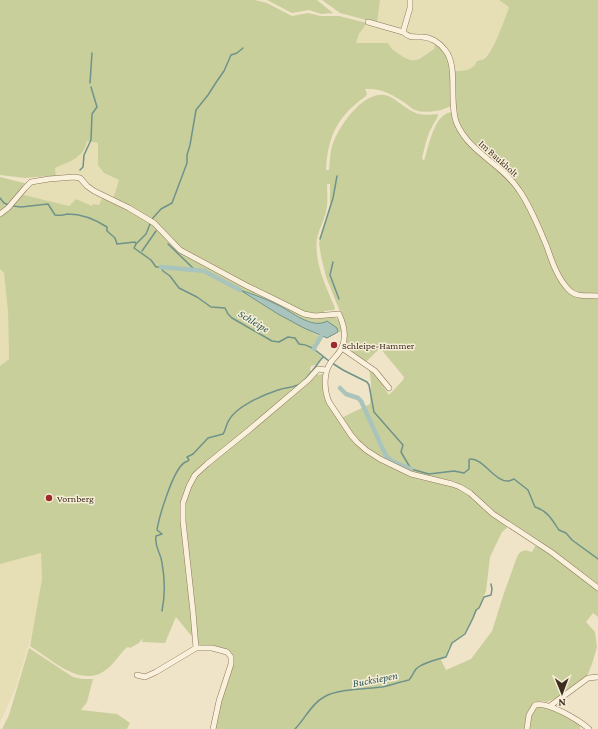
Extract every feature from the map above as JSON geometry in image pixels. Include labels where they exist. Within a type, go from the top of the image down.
[{"type":"street","points":[[403,32],[410,8],[410,0]]},
{"type":"street","name":"Im Baukholt","points":[[368,22],[403,32],[407,36],[432,39],[446,51],[451,64],[453,108],[457,123],[462,132],[477,151],[509,177],[519,189],[529,207],[561,281],[570,291],[580,296],[598,296]]},
{"type":"street","points":[[0,214],[11,205],[31,182],[49,179],[80,178],[94,191],[129,208],[154,223],[180,250],[247,286],[304,314],[316,316],[339,314],[344,324],[345,331],[342,348],[326,370],[326,396],[356,442],[380,459],[411,474],[452,484],[470,493],[493,514],[551,552],[598,588]]},
{"type":"street","points":[[342,348],[375,371],[389,388]]},
{"type":"street","points":[[196,648],[183,521],[183,502],[189,486],[195,475],[207,464],[318,370],[326,370]]},
{"type":"street","points":[[137,675],[145,677],[156,672],[196,648],[212,648],[227,652],[231,657],[228,676],[219,701],[213,729]]},
{"type":"street","points":[[550,706],[588,678],[598,677]]},
{"type":"street","points":[[527,729],[529,715],[534,706],[541,704],[550,706],[582,723],[589,729]]},
{"type":"street","points":[[581,729],[582,723]]},
{"type":"shaded area","points":[[380,0],[499,0],[509,7],[502,28],[484,59],[478,61],[471,68],[464,71],[456,71],[453,67],[453,57],[451,57],[449,51],[444,45],[435,44],[434,49],[415,61],[408,61],[391,49],[388,43],[356,43],[359,34],[367,23],[377,23]]},
{"type":"shaded area","points":[[86,141],[98,143],[104,173],[119,180],[113,199],[99,205],[92,206],[76,199],[69,206],[20,194],[31,184],[56,179],[55,168],[79,157]]},
{"type":"shaded area","points":[[0,269],[4,273],[8,312],[9,359],[0,366]]},
{"type":"shaded area","points":[[41,553],[42,579],[34,627],[16,687],[0,723],[0,564]]},
{"type":"green space","points":[[0,0],[255,0],[267,3],[292,16],[308,13],[321,16],[339,16],[367,23],[359,34],[356,43],[388,43],[394,51],[409,60],[417,60],[434,49],[435,44],[441,49],[446,56],[451,72],[452,105],[444,109],[424,112],[414,109],[386,92],[365,89],[367,93],[366,96],[348,111],[336,127],[329,146],[326,170],[329,170],[332,146],[341,127],[353,111],[369,98],[377,95],[385,95],[416,113],[425,115],[438,114],[426,141],[422,158],[424,161],[436,125],[445,114],[451,112],[468,144],[507,177],[519,191],[569,293],[598,297],[598,588],[494,513],[461,485],[454,481],[416,474],[379,457],[357,440],[341,418],[370,404],[371,382],[369,369],[376,375],[389,395],[404,377],[380,348],[366,362],[345,346],[345,324],[326,277],[319,243],[330,205],[330,184],[327,184],[326,210],[317,239],[317,257],[335,308],[334,310],[324,311],[324,314],[304,313],[181,249],[154,222],[113,199],[119,180],[104,173],[98,165],[98,143],[87,141],[79,156],[55,168],[56,177],[25,178],[0,175]]},
{"type":"green space","points":[[267,0],[317,0],[333,13],[321,14],[309,10],[292,13]]},
{"type":"green space","points":[[322,0],[380,0],[377,23],[340,13]]},
{"type":"green space","points":[[499,0],[598,0],[598,294],[586,294],[575,291],[563,280],[518,185],[470,142],[459,125],[456,113],[453,67],[456,71],[471,68],[477,61],[484,59],[491,50],[509,7]]},
{"type":"green space","points":[[0,177],[28,184],[0,213]]},
{"type":"green space","points":[[20,194],[69,206],[76,199],[92,206],[93,204],[99,205],[103,197],[128,208],[153,224],[180,251],[303,315],[334,317],[338,320],[342,325],[343,332],[338,332],[338,330],[324,323],[318,324],[307,321],[279,305],[241,291],[278,314],[323,338],[315,351],[323,358],[315,365],[311,366],[310,370],[315,375],[323,374],[325,400],[355,443],[406,474],[418,479],[455,487],[466,493],[509,526],[502,532],[490,557],[486,591],[476,613],[464,634],[449,647],[446,657],[441,660],[446,670],[471,659],[492,631],[517,557],[523,551],[532,552],[535,546],[540,547],[598,590],[598,617],[593,613],[586,622],[595,632],[597,647],[586,679],[562,696],[547,702],[534,702],[527,713],[524,729],[214,729],[234,657],[226,650],[221,648],[197,643],[184,503],[195,475],[182,502],[193,638],[176,617],[165,643],[142,642],[143,638],[139,643],[125,649],[107,669],[97,675],[87,676],[77,674],[57,665],[30,646],[42,579],[41,553],[0,564],[0,366],[9,359],[8,312],[4,273],[0,269],[0,215]]},
{"type":"green space","points":[[29,648],[73,677],[93,679],[87,702],[81,710],[117,714],[130,723],[127,729],[2,729],[9,715]]},
{"type":"green space","points":[[543,705],[581,723],[580,729],[528,729],[534,708]]},
{"type":"water","points":[[240,290],[273,303],[302,319],[315,323],[327,321],[337,328],[338,332],[327,338],[278,314]]},
{"type":"waterway","points":[[152,219],[161,209],[172,203],[187,163],[187,155],[196,110],[224,71],[231,55],[237,53],[243,48]]},
{"type":"waterway","points":[[90,83],[92,53]]},
{"type":"waterway","points":[[80,170],[83,167],[84,155],[91,140],[92,114],[97,107],[91,87]]},
{"type":"waterway","points":[[320,239],[333,198],[337,176]]},
{"type":"waterway","name":"Schleipe","points":[[0,198],[4,203],[9,205]]},
{"type":"waterway","name":"Schleipe","points":[[13,206],[21,207],[48,204],[55,215],[78,215],[98,222],[107,227],[107,231],[115,238],[117,244],[135,242],[136,244],[134,248],[151,260],[156,267],[161,267],[179,288],[197,297],[211,307],[225,308],[232,318],[272,341],[279,342],[288,337],[295,338],[299,344],[303,344],[315,350],[329,361]]},
{"type":"waterway","points":[[136,244],[146,234],[150,224]]},
{"type":"waterway","points":[[142,251],[156,231]]},
{"type":"waterway","points":[[168,244],[195,270]]},
{"type":"waterway","points":[[333,262],[330,275],[339,299]]},
{"type":"waterway","points":[[161,267],[204,271],[240,290]]},
{"type":"waterway","points":[[317,343],[321,336]]},
{"type":"waterway","points":[[162,611],[164,575],[156,544],[156,536],[162,534],[157,530],[161,515],[167,494],[180,467],[189,460],[187,457],[193,454],[208,438],[223,434],[228,422],[238,410],[265,395],[281,389],[299,385],[323,357]]},
{"type":"waterway","name":"Schleipe","points":[[332,363],[367,382],[369,385],[374,412],[403,445],[401,452],[411,469],[429,474],[454,471],[464,473],[469,469],[470,459],[480,462],[498,478],[508,481],[514,479],[528,490],[535,507],[546,513],[559,530],[566,533],[572,540],[598,559]]},
{"type":"waterway","points":[[340,388],[346,394],[358,398],[361,401],[386,456],[392,461],[411,469]]},
{"type":"waterway","name":"Bucksiepen","points":[[295,729],[319,700],[330,694],[382,687],[409,680],[418,667],[446,657],[452,643],[465,634],[484,597],[491,595],[491,584]]},
{"type":"place","name":"Schleipe-Hammer","points":[[334,345]]},
{"type":"place","name":"Vornberg","points":[[49,498]]}]
